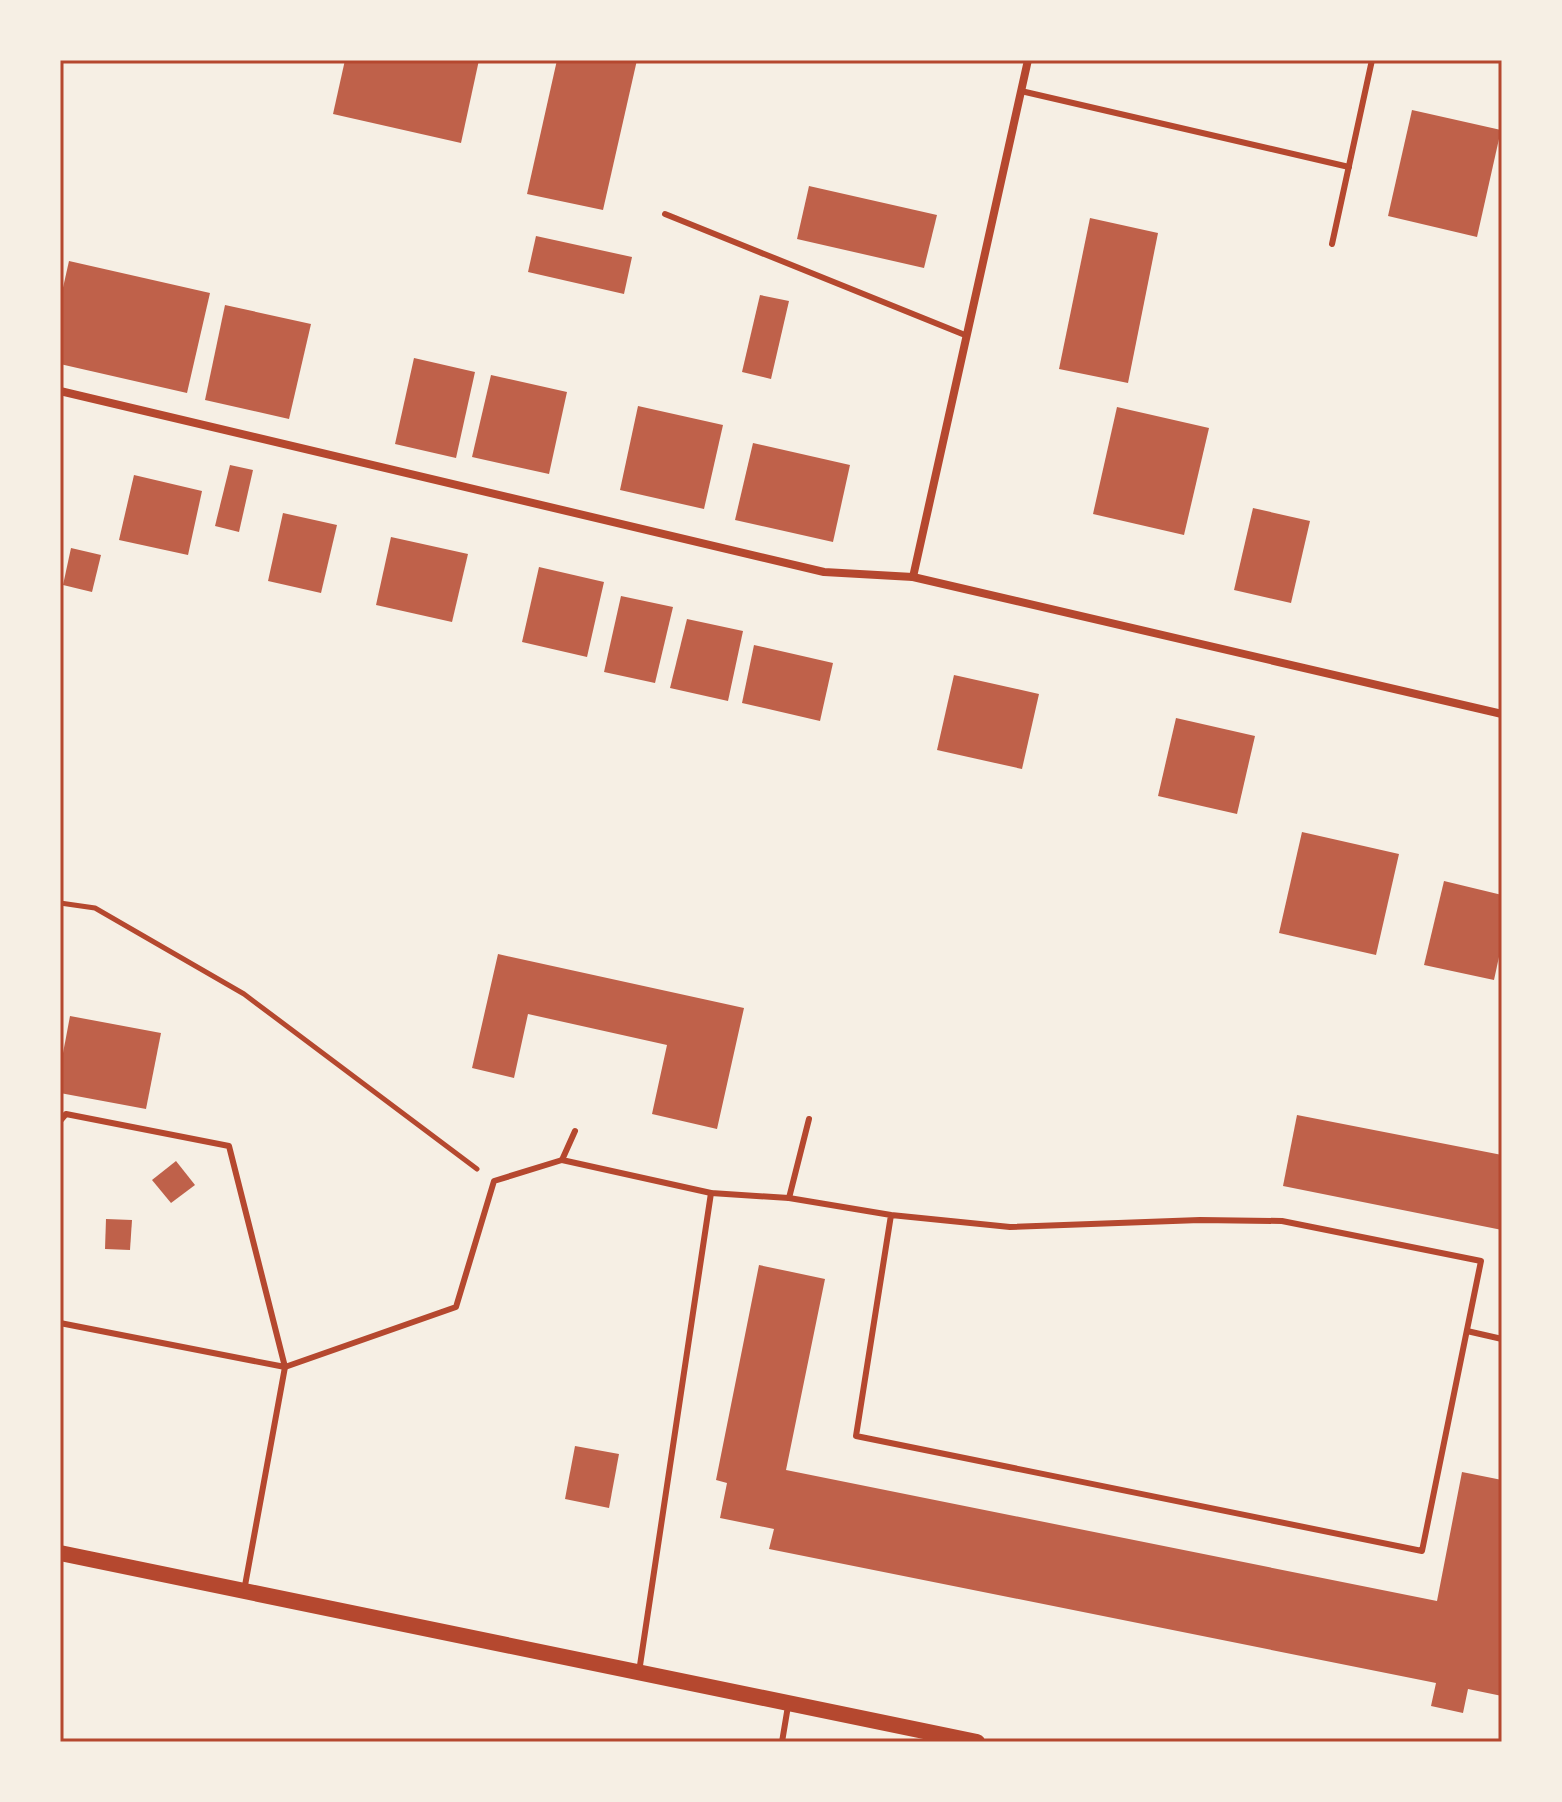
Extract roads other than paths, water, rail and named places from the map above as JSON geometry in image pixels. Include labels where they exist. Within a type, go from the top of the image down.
[{"type":"main road","points":[[60,1553],[977,1742]]},
{"type":"street","points":[[913,577],[1028,60]]},
{"type":"street","points":[[60,391],[824,572],[913,577],[1502,714]]},
{"type":"lane","points":[[1332,244],[1372,60]]},
{"type":"lane","points":[[1021,91],[1349,167]]},
{"type":"lane","points":[[665,214],[965,335]]},
{"type":"lane","points":[[60,1121],[66,1114],[229,1146],[285,1367],[244,1591]]},
{"type":"lane","points":[[789,1198],[809,1119]]},
{"type":"lane","points":[[562,1160],[575,1131]]},
{"type":"lane","points":[[60,1323],[285,1367],[456,1307],[494,1181],[562,1160],[711,1193],[789,1198],[891,1215],[1010,1227],[1282,1221],[1481,1261],[1422,1551],[856,1436],[891,1215]]},
{"type":"lane","points":[[639,1672],[711,1193]]},
{"type":"lane","points":[[1467,1331],[1502,1339]]},
{"type":"lane","points":[[782,1742],[788,1703]]}]
